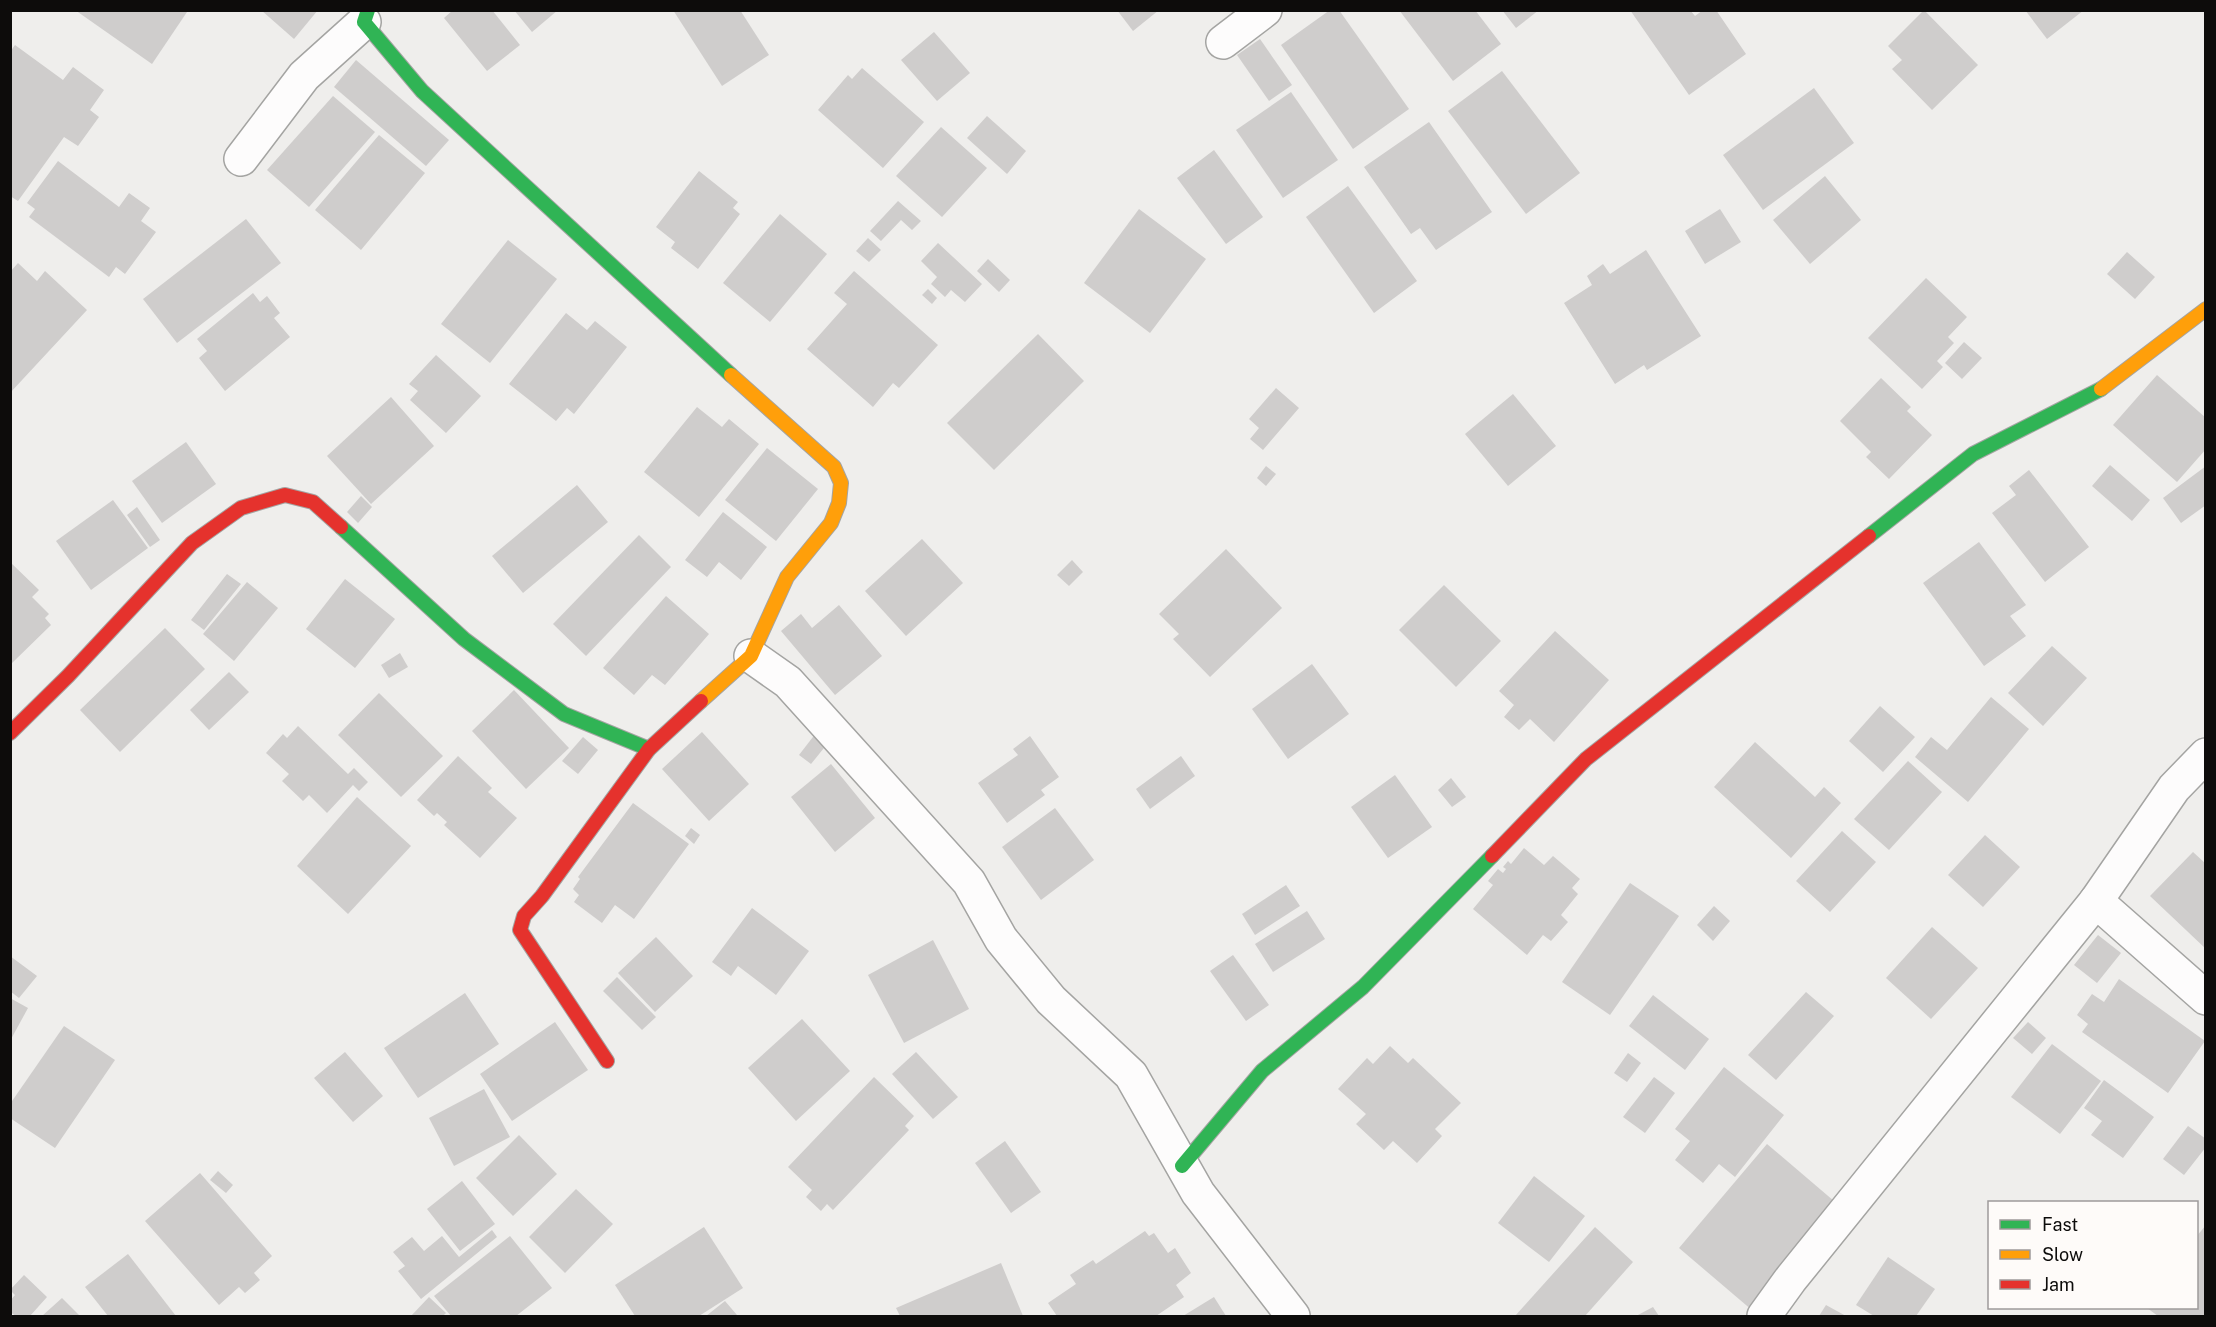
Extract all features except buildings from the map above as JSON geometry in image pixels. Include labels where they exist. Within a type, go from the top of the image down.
[{"type":"street","points":[[1223,42],[1265,10]]},
{"type":"street","points":[[241,159],[304,76],[366,16],[422,91],[698,346],[834,467],[841,483],[839,503],[831,523],[787,577],[751,656],[649,749],[542,896],[524,916],[519,930],[607,1061]]},
{"type":"street","points":[[1182,1166],[1262,1071],[1363,987],[1586,759],[1972,454],[2097,392],[2205,309]]},
{"type":"street","points":[[10,733],[68,676],[192,543],[241,508],[285,495],[314,502],[464,639],[564,714],[649,749]]},
{"type":"street","points":[[751,656],[788,682],[969,882],[1001,939],[1051,1000],[1131,1075],[1198,1193],[1293,1317]]},
{"type":"street","points":[[1764,1317],[1790,1280],[2096,902],[2174,788],[2205,755]]},
{"type":"street","points":[[2096,902],[2205,998]]},
{"type":"traffic: fast","points":[[368,10],[364,22],[422,91],[731,375]]},
{"type":"traffic: fast","points":[[1869,536],[1973,454],[2101,389]]},
{"type":"traffic: fast","points":[[341,527],[464,639],[564,714],[649,749]]},
{"type":"traffic: fast","points":[[1182,1166],[1262,1071],[1363,987],[1492,856]]},
{"type":"traffic: slow","points":[[2101,389],[2206,309]]},
{"type":"traffic: slow","points":[[701,701],[751,656],[787,577],[831,523],[839,503],[841,483],[834,467],[731,375]]},
{"type":"traffic: jam","points":[[10,733],[68,676],[192,543],[241,508],[285,495],[313,502],[341,527]]},
{"type":"traffic: jam","points":[[1492,856],[1586,759],[1869,536]]},
{"type":"traffic: jam","points":[[607,1061],[520,930],[524,916],[542,896],[649,749],[701,701]]}]
